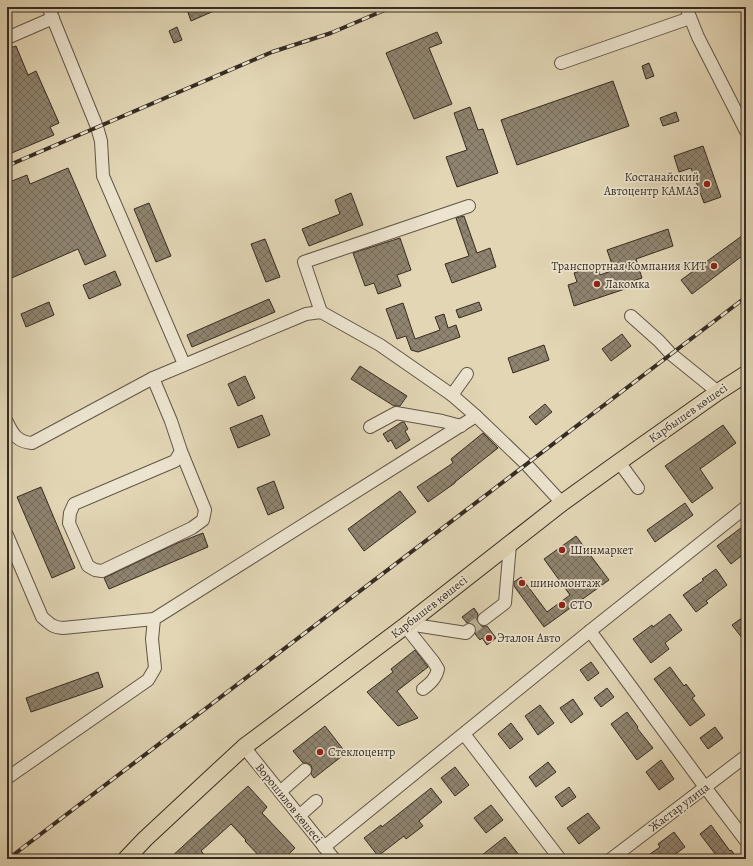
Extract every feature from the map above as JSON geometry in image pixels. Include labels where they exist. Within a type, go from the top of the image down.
[{"type":"main road","name":"Карбышев көшесі","points":[[126,859],[244,748],[406,625],[562,503],[718,392],[746,374]]},
{"type":"street","points":[[7,38],[53,10],[97,127],[101,141],[103,176],[184,364]]},
{"type":"street","points":[[561,63],[688,13],[698,37],[746,131]]},
{"type":"street","points":[[321,312],[304,262],[469,206]]},
{"type":"street","points":[[7,422],[10,429],[18,439],[24,442],[32,443],[152,378],[306,314],[321,312],[380,345],[452,395],[526,464],[562,503]]},
{"type":"street","points":[[631,316],[671,354],[718,392]]},
{"type":"street","points":[[452,395],[467,374]]},
{"type":"street","points":[[152,378],[171,421],[181,451],[205,510],[203,520],[192,528],[102,571],[95,570],[88,566],[69,523],[70,512],[74,504],[175,461],[181,451]]},
{"type":"street","points":[[370,427],[396,413],[442,421],[460,426]]},
{"type":"street","points":[[7,535],[42,617],[50,625],[63,628],[154,619],[476,416]]},
{"type":"street","points":[[619,462],[638,488]]},
{"type":"street","points":[[324,847],[746,506]]},
{"type":"street","points":[[484,619],[505,603],[510,544]]},
{"type":"street","points":[[7,778],[148,680],[155,668],[152,639],[154,619]]},
{"type":"street","points":[[406,625],[466,633],[469,630]]},
{"type":"street","points":[[406,625],[438,669],[437,675],[431,683],[423,688]]},
{"type":"street","points":[[590,631],[704,788],[746,841]]},
{"type":"street","points":[[464,734],[560,859]]},
{"type":"street","name":"Ворошилов көшесі","points":[[244,748],[334,859]]},
{"type":"street","name":"Жастар улица","points":[[611,859],[746,756]]},
{"type":"street","points":[[280,792],[305,770]]},
{"type":"street","points":[[299,816],[316,801]]},
{"type":"building","points":[[186,7],[223,7],[191,21]]},
{"type":"building","points":[[177,27],[182,40],[174,43],[169,31]]},
{"type":"building","points":[[437,32],[442,43],[429,48],[452,104],[414,119],[386,53]]},
{"type":"building","points":[[16,46],[28,75],[36,71],[59,123],[50,127],[54,135],[7,155],[7,49]]},
{"type":"building","points":[[649,63],[654,76],[646,79],[642,66]]},
{"type":"building","points":[[613,81],[629,126],[517,165],[501,120]]},
{"type":"building","points":[[470,107],[478,130],[483,129],[498,173],[457,187],[446,157],[467,150],[454,113]]},
{"type":"building","points":[[676,112],[679,121],[663,126],[660,118]]},
{"type":"building","name":"Костанайский Автоцентр КАМАЗ","points":[[703,146],[721,197],[704,203],[691,168],[679,172],[674,156]]},
{"type":"building","points":[[68,168],[106,256],[85,265],[78,249],[7,280],[7,183],[27,175],[30,184]]},
{"type":"building","points":[[351,193],[363,225],[309,246],[302,229],[340,214],[335,200]]},
{"type":"building","points":[[149,203],[171,256],[156,262],[134,209]]},
{"type":"building","points":[[464,216],[477,253],[490,248],[496,267],[452,283],[445,264],[469,256],[456,218]]},
{"type":"building","points":[[668,229],[673,246],[636,259],[642,278],[623,284],[625,289],[574,306],[568,285],[577,282],[574,273],[597,265],[600,275],[614,270],[607,250]]},
{"type":"building","name":"Транспортная Компания КИТ","points":[[746,233],[746,253],[692,294],[681,280]]},
{"type":"building","points":[[400,238],[411,270],[397,275],[401,286],[378,294],[374,283],[365,286],[353,253]]},
{"type":"building","points":[[265,239],[280,277],[266,282],[251,244]]},
{"type":"building","points":[[115,271],[121,285],[89,299],[83,285]]},
{"type":"building","points":[[269,299],[275,312],[192,347],[187,335]]},
{"type":"building","points":[[49,302],[54,315],[26,327],[21,314]]},
{"type":"building","points":[[479,302],[482,310],[459,318],[456,310]]},
{"type":"building","points":[[403,303],[415,339],[440,330],[435,317],[444,314],[448,328],[456,325],[460,337],[418,352],[411,350],[406,336],[397,339],[386,309]]},
{"type":"building","points":[[622,334],[631,346],[611,361],[602,349]]},
{"type":"building","points":[[544,345],[549,360],[513,373],[508,358]]},
{"type":"building","points":[[360,366],[407,396],[400,406],[394,406],[351,379]]},
{"type":"building","points":[[245,376],[255,398],[238,406],[228,384]]},
{"type":"building","points":[[545,404],[552,412],[536,425],[529,417]]},
{"type":"building","points":[[262,415],[270,435],[238,448],[230,428]]},
{"type":"building","points":[[404,422],[408,429],[405,431],[410,440],[396,449],[391,440],[388,442],[383,434]]},
{"type":"building","points":[[723,425],[736,443],[700,469],[713,488],[692,503],[665,466]]},
{"type":"building","points":[[483,433],[498,448],[455,483],[428,502],[417,487],[453,463],[451,459]]},
{"type":"building","points":[[274,481],[284,508],[268,515],[257,488]]},
{"type":"building","points":[[41,487],[75,568],[52,578],[17,497]]},
{"type":"building","points":[[400,491],[416,512],[364,551],[348,529]]},
{"type":"building","points":[[685,503],[693,515],[655,542],[647,530]]},
{"type":"building","points":[[746,524],[746,552],[731,564],[717,546]]},
{"type":"building","points":[[203,533],[208,547],[109,589],[104,578],[175,544]]},
{"type":"building","points":[[576,536],[609,580],[544,627],[514,586],[514,582],[521,577],[547,612],[570,595],[544,559]]},
{"type":"building","points":[[716,569],[727,585],[706,601],[708,603],[696,612],[683,595],[704,580],[702,579]]},
{"type":"building","points":[[474,608],[478,614],[478,623],[481,626],[487,626],[496,638],[487,645],[482,638],[480,640],[475,634],[475,625],[467,623],[462,617]]},
{"type":"building","points":[[670,614],[682,630],[665,643],[669,649],[651,663],[633,639],[652,625],[653,627]]},
{"type":"building","points":[[746,615],[746,643],[732,625]]},
{"type":"building","points":[[415,650],[428,667],[397,691],[418,718],[398,726],[367,692],[393,672],[391,669]]},
{"type":"building","points":[[591,662],[599,673],[588,681],[580,670]]},
{"type":"building","points":[[670,667],[684,686],[686,684],[695,696],[692,698],[705,715],[690,726],[654,679]]},
{"type":"building","points":[[98,672],[103,687],[31,712],[26,698]]},
{"type":"building","points":[[607,688],[614,697],[601,707],[594,698]]},
{"type":"building","points":[[573,699],[583,714],[571,723],[560,708]]},
{"type":"building","points":[[540,705],[554,723],[538,735],[525,716]]},
{"type":"building","points":[[627,712],[638,727],[637,728],[653,748],[637,760],[611,724]]},
{"type":"building","points":[[511,723],[523,739],[510,749],[498,734]]},
{"type":"building","name":"Стеклоцентр","points":[[325,726],[346,753],[314,778],[311,774],[311,765],[303,763],[293,751]]},
{"type":"building","points":[[715,727],[723,738],[708,749],[700,738]]},
{"type":"building","points":[[661,760],[674,779],[659,790],[646,772]]},
{"type":"building","points":[[548,762],[556,772],[536,787],[529,777]]},
{"type":"building","points":[[455,767],[469,785],[455,796],[441,778]]},
{"type":"building","points":[[248,786],[267,807],[262,813],[295,848],[284,859],[262,859],[231,824],[201,851],[208,859],[169,859]]},
{"type":"building","points":[[569,787],[576,797],[562,807],[555,797]]},
{"type":"building","points":[[431,788],[442,802],[419,821],[423,826],[406,839],[404,836],[378,856],[364,838],[381,825],[382,827]]},
{"type":"building","points":[[491,805],[503,820],[486,833],[474,818]]},
{"type":"building","points":[[588,813],[600,828],[579,844],[567,828]]},
{"type":"building","points":[[711,825],[730,851],[731,850],[738,859],[719,859],[700,834]]},
{"type":"building","points":[[674,832],[685,847],[669,859],[643,859],[660,847],[658,844]]},
{"type":"building","points":[[505,837],[522,859],[477,859]]},
{"type":"tunnel","points":[[469,630],[484,619]]},
{"type":"railway","points":[[7,166],[272,52],[331,33],[392,7]]},
{"type":"railway","points":[[8,859],[746,297]]},
{"type":"place","name":"Костанайский Автоцентр КАМАЗ","points":[[707,184]]},
{"type":"place","name":"Транспортная Компания КИТ","points":[[714,266]]},
{"type":"place","name":"Лакомка","points":[[597,284]]},
{"type":"place","name":"Шинмаркет","points":[[562,550]]},
{"type":"place","name":"шиномонтаж","points":[[522,583]]},
{"type":"place","name":"СТО","points":[[562,605]]},
{"type":"place","name":"Эталон Авто","points":[[489,638]]},
{"type":"place","name":"Стеклоцентр","points":[[320,752]]}]
